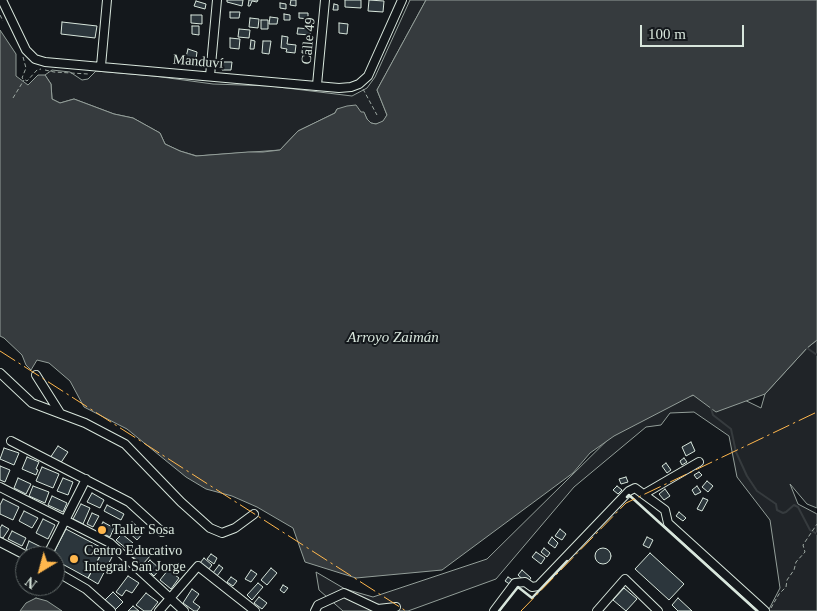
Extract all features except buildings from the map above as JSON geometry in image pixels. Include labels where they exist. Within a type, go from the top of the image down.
[{"type":"street","name":"Manduví","points":[[2,0],[26,50],[35,59],[45,62],[339,88],[361,86]]},
{"type":"street","points":[[101,66],[107,0]]},
{"type":"street","points":[[210,76],[217,0]]},
{"type":"street","name":"Calle 49","points":[[317,85],[325,0]]},
{"type":"street","points":[[361,86],[368,76],[402,0]]},
{"type":"street","points":[[0,373],[32,402],[85,423],[125,444],[180,502],[210,528],[222,533],[235,528],[254,514]]},
{"type":"street","points":[[36,375],[60,413]]},
{"type":"street","points":[[11,441],[129,502],[162,532]]},
{"type":"street","points":[[644,494],[699,462]]},
{"type":"street","points":[[51,546],[86,479]]},
{"type":"street","points":[[0,487],[110,543],[184,611]]},
{"type":"street","points":[[494,611],[515,583],[525,582],[532,587],[538,586],[629,491],[635,488],[664,510],[668,523],[765,611]]},
{"type":"street","points":[[0,542],[15,550]]},
{"type":"street","points":[[159,611],[198,566],[255,611]]},
{"type":"street","points":[[65,577],[86,589],[111,611]]},
{"type":"street","points":[[597,611],[625,579],[658,611]]},
{"type":"street","points":[[316,611],[318,606],[344,593],[378,609],[396,607]]},
{"type":"path","points":[[13,98],[25,80]]},
{"type":"path","points":[[361,86],[377,115]]},
{"type":"path","points":[[770,611],[779,594],[786,587],[787,580],[794,570],[796,562],[805,552],[803,545],[817,524]]},
{"type":"shaded area","points":[[410,0],[426,0],[377,90],[387,115],[383,122],[371,123],[364,113],[337,109],[335,113],[298,131],[280,150],[197,156],[180,151],[165,144],[160,133],[133,118],[114,114],[74,99],[60,103],[52,99],[51,84],[45,75],[52,70],[70,72],[82,80],[88,79],[96,71],[213,84],[270,86],[352,96],[367,88],[375,77]]},
{"type":"shaded area","points":[[817,340],[817,508],[807,504],[790,484],[798,504],[817,514],[817,611],[768,611],[780,588],[770,520],[737,477],[729,436],[694,412],[670,413],[661,425],[646,427],[574,487],[496,579],[408,611],[343,611],[319,590],[316,572],[345,589],[373,597],[487,559],[646,402],[726,391],[761,408],[765,394],[807,348]]},
{"type":"water","name":"Arroyo Zaimán","points":[[426,0],[817,0],[817,340],[807,348],[765,394],[716,412],[693,395],[614,436],[590,453],[573,473],[442,570],[356,578],[305,562],[293,528],[257,507],[232,496],[206,489],[186,477],[127,429],[84,407],[70,381],[49,363],[37,360],[31,370],[26,365],[22,355],[0,336],[0,30],[16,54],[16,76],[28,85],[38,75],[45,75],[51,84],[52,99],[60,103],[74,99],[114,114],[133,118],[160,133],[165,144],[196,156],[263,152],[280,150],[298,131],[335,113],[337,109],[347,106],[356,105],[361,112],[364,112],[371,123],[376,124],[383,121],[387,115],[377,90]]},
{"type":"water","points":[[36,598],[47,601],[62,611],[20,611],[26,603]]},
{"type":"waterway","points":[[807,348],[817,355]]},
{"type":"waterway","points":[[711,408],[713,415],[731,429],[736,452],[747,476],[757,491],[776,504],[777,510],[783,513],[794,505],[798,507],[810,530],[817,534]]},
{"type":"wall","points":[[627,497],[629,495],[757,611]]},
{"type":"wall","points":[[499,611],[518,587],[532,598],[567,561]]},
{"type":"power","points":[[0,351],[406,611]]},
{"type":"power","points":[[521,611],[626,503],[817,412]]},
{"type":"place","name":"Taller Sosa","points":[[102,530]]},
{"type":"place","name":"Centro Educativo Integral San Jorge","points":[[74,559]]}]
